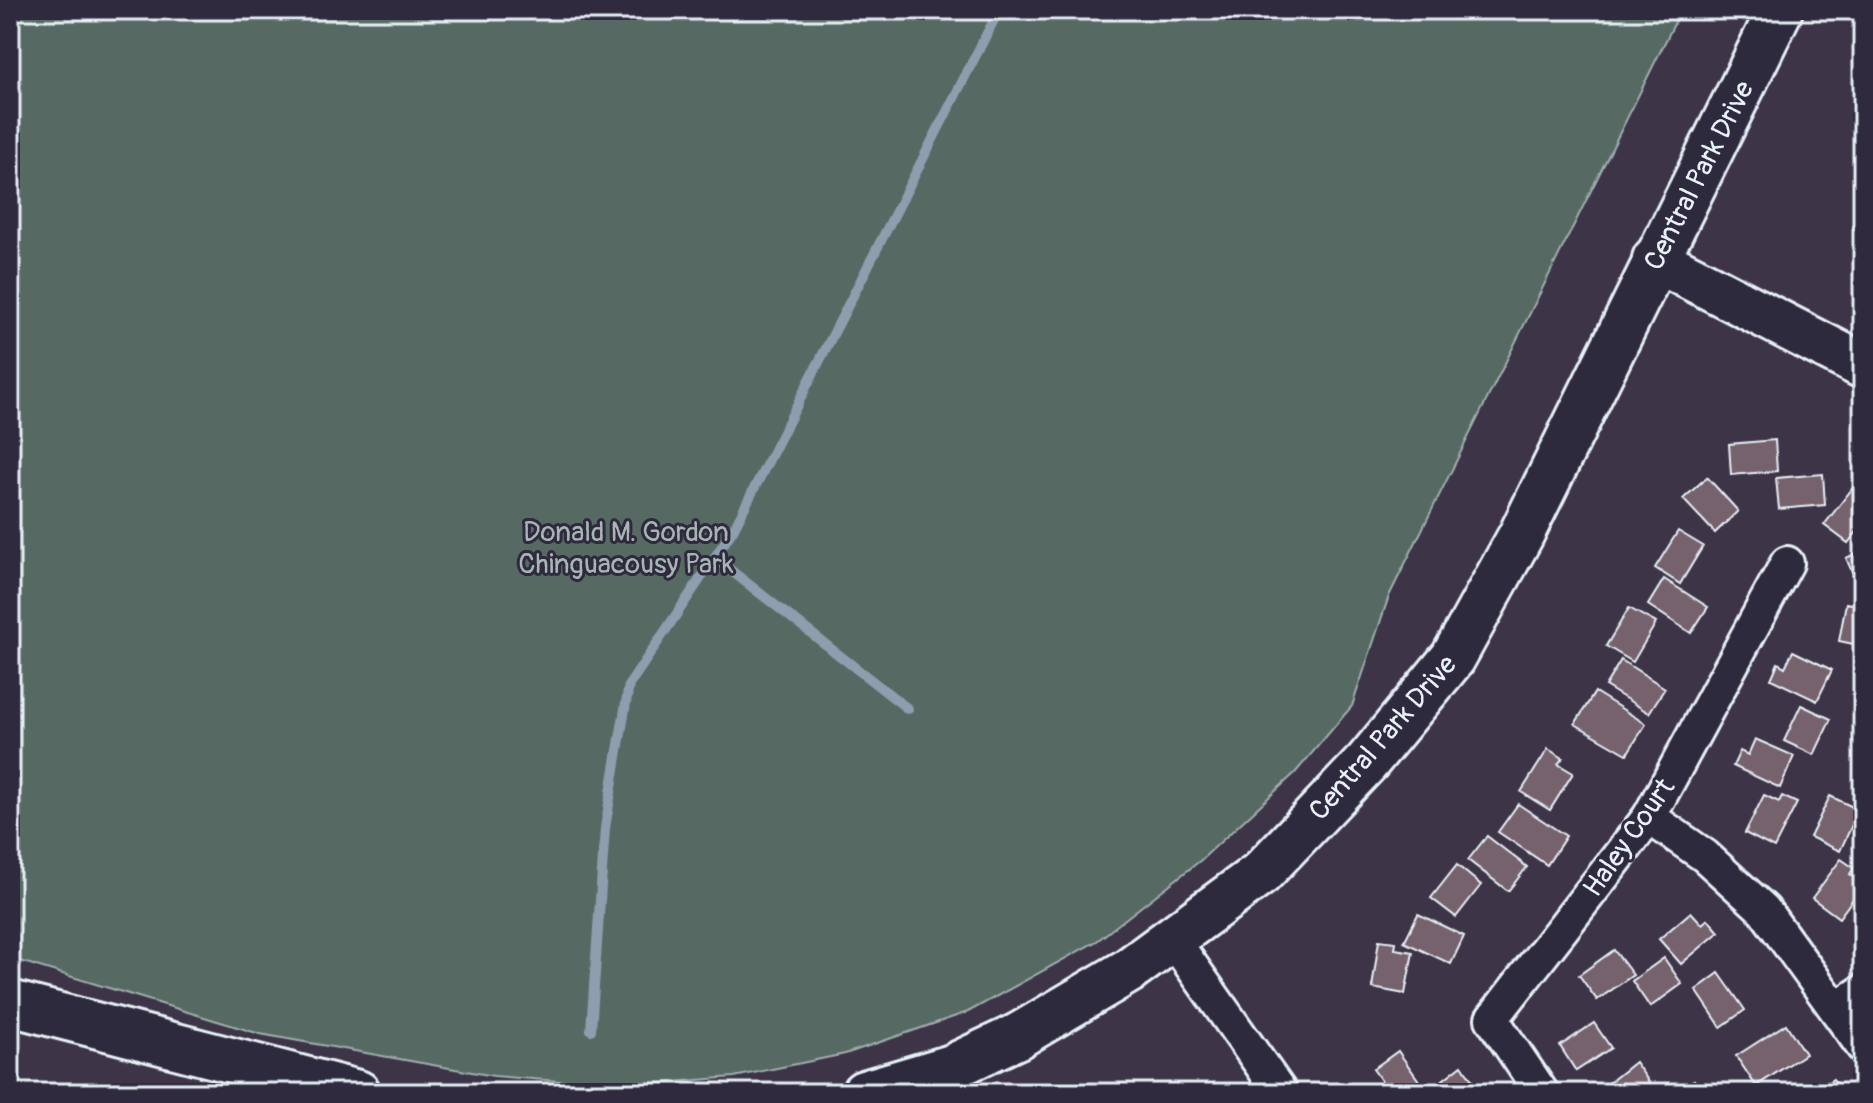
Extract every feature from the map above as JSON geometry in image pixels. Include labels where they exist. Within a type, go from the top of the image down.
[{"type":"street","name":"Central Park Drive","points":[[864,1093],[952,1067],[1018,1036],[1174,941],[1261,873],[1367,762],[1453,658],[1521,535],[1780,10]]},
{"type":"street","points":[[1655,259],[1863,366]]},
{"type":"street","name":"Haley Court","points":[[1542,1093],[1492,1019],[1649,817],[1787,563]]},
{"type":"street","points":[[1649,817],[1705,856],[1764,910],[1863,1047]]},
{"type":"street","points":[[1174,941],[1281,1093]]},
{"type":"street","points":[[1836,1009],[1863,991]]},
{"type":"street","points":[[10,1003],[358,1093]]},
{"type":"green space","name":"Donald M. Gordon Chinguacousy Park","points":[[10,10],[1681,10],[1389,596],[1352,706],[1295,773],[1201,860],[1097,941],[968,1012],[845,1054],[734,1077],[625,1086],[494,1076],[260,1034],[10,958]]},
{"type":"building","points":[[1775,440],[1777,471],[1731,475],[1729,444]]},
{"type":"building","points":[[1823,474],[1825,505],[1779,509],[1776,478]]},
{"type":"building","points":[[1862,476],[1863,524],[1848,543],[1824,525]]},
{"type":"building","points":[[1707,477],[1738,511],[1715,533],[1683,499]]},
{"type":"building","points":[[1678,531],[1703,546],[1680,584],[1655,568]]},
{"type":"building","points":[[1863,551],[1863,594],[1862,594],[1846,558]]},
{"type":"building","points":[[1664,579],[1708,607],[1691,633],[1648,605]]},
{"type":"building","points":[[1846,603],[1863,606],[1863,646],[1839,641]]},
{"type":"building","points":[[1629,608],[1656,623],[1633,662],[1606,646]]},
{"type":"building","points":[[1793,651],[1832,670],[1817,701],[1771,679],[1778,663],[1785,667]]},
{"type":"building","points":[[1621,660],[1665,688],[1649,713],[1605,686]]},
{"type":"building","points":[[1595,692],[1646,724],[1627,754],[1575,724]]},
{"type":"building","points":[[1801,705],[1831,719],[1814,755],[1784,741]]},
{"type":"building","points":[[1755,739],[1794,756],[1780,788],[1733,766],[1740,751],[1748,755]]},
{"type":"building","points":[[1548,749],[1563,758],[1558,764],[1573,773],[1550,810],[1521,792]]},
{"type":"building","points":[[1764,795],[1779,802],[1782,796],[1797,803],[1774,848],[1745,833]]},
{"type":"building","points":[[1830,796],[1859,810],[1840,851],[1810,837]]},
{"type":"building","points":[[1518,804],[1566,836],[1547,865],[1498,832]]},
{"type":"building","points":[[1487,836],[1527,867],[1508,891],[1468,860]]},
{"type":"building","points":[[1841,859],[1854,868],[1850,874],[1863,885],[1839,918],[1812,898]]},
{"type":"building","points":[[1457,865],[1481,885],[1456,917],[1431,898]]},
{"type":"building","points":[[1691,912],[1702,924],[1708,919],[1719,932],[1681,964],[1659,939]]},
{"type":"building","points":[[1418,914],[1464,936],[1451,964],[1404,942]]},
{"type":"building","points":[[1379,940],[1396,942],[1395,949],[1413,952],[1405,994],[1372,988]]},
{"type":"building","points":[[1614,950],[1633,975],[1597,1000],[1579,975]]},
{"type":"building","points":[[1664,958],[1682,984],[1650,1007],[1632,981]]},
{"type":"building","points":[[1719,973],[1745,1010],[1721,1027],[1696,990]]},
{"type":"building","points":[[1594,1023],[1611,1048],[1576,1071],[1560,1046]]},
{"type":"building","points":[[1786,1024],[1805,1054],[1756,1086],[1736,1056]]},
{"type":"building","points":[[1398,1051],[1424,1088],[1417,1093],[1390,1093],[1373,1069]]},
{"type":"building","points":[[1635,1062],[1654,1089],[1649,1093],[1596,1093]]},
{"type":"building","points":[[1462,1065],[1476,1086],[1467,1093],[1426,1093]]},
{"type":"building","points":[[1833,1079],[1843,1093],[1815,1093],[1826,1084]]},
{"type":"building","points":[[1694,1080],[1704,1093],[1677,1093]]},
{"type":"waterway","points":[[591,1030],[605,828],[629,685],[733,530],[999,10]]},
{"type":"waterway","points":[[715,558],[908,709]]}]
